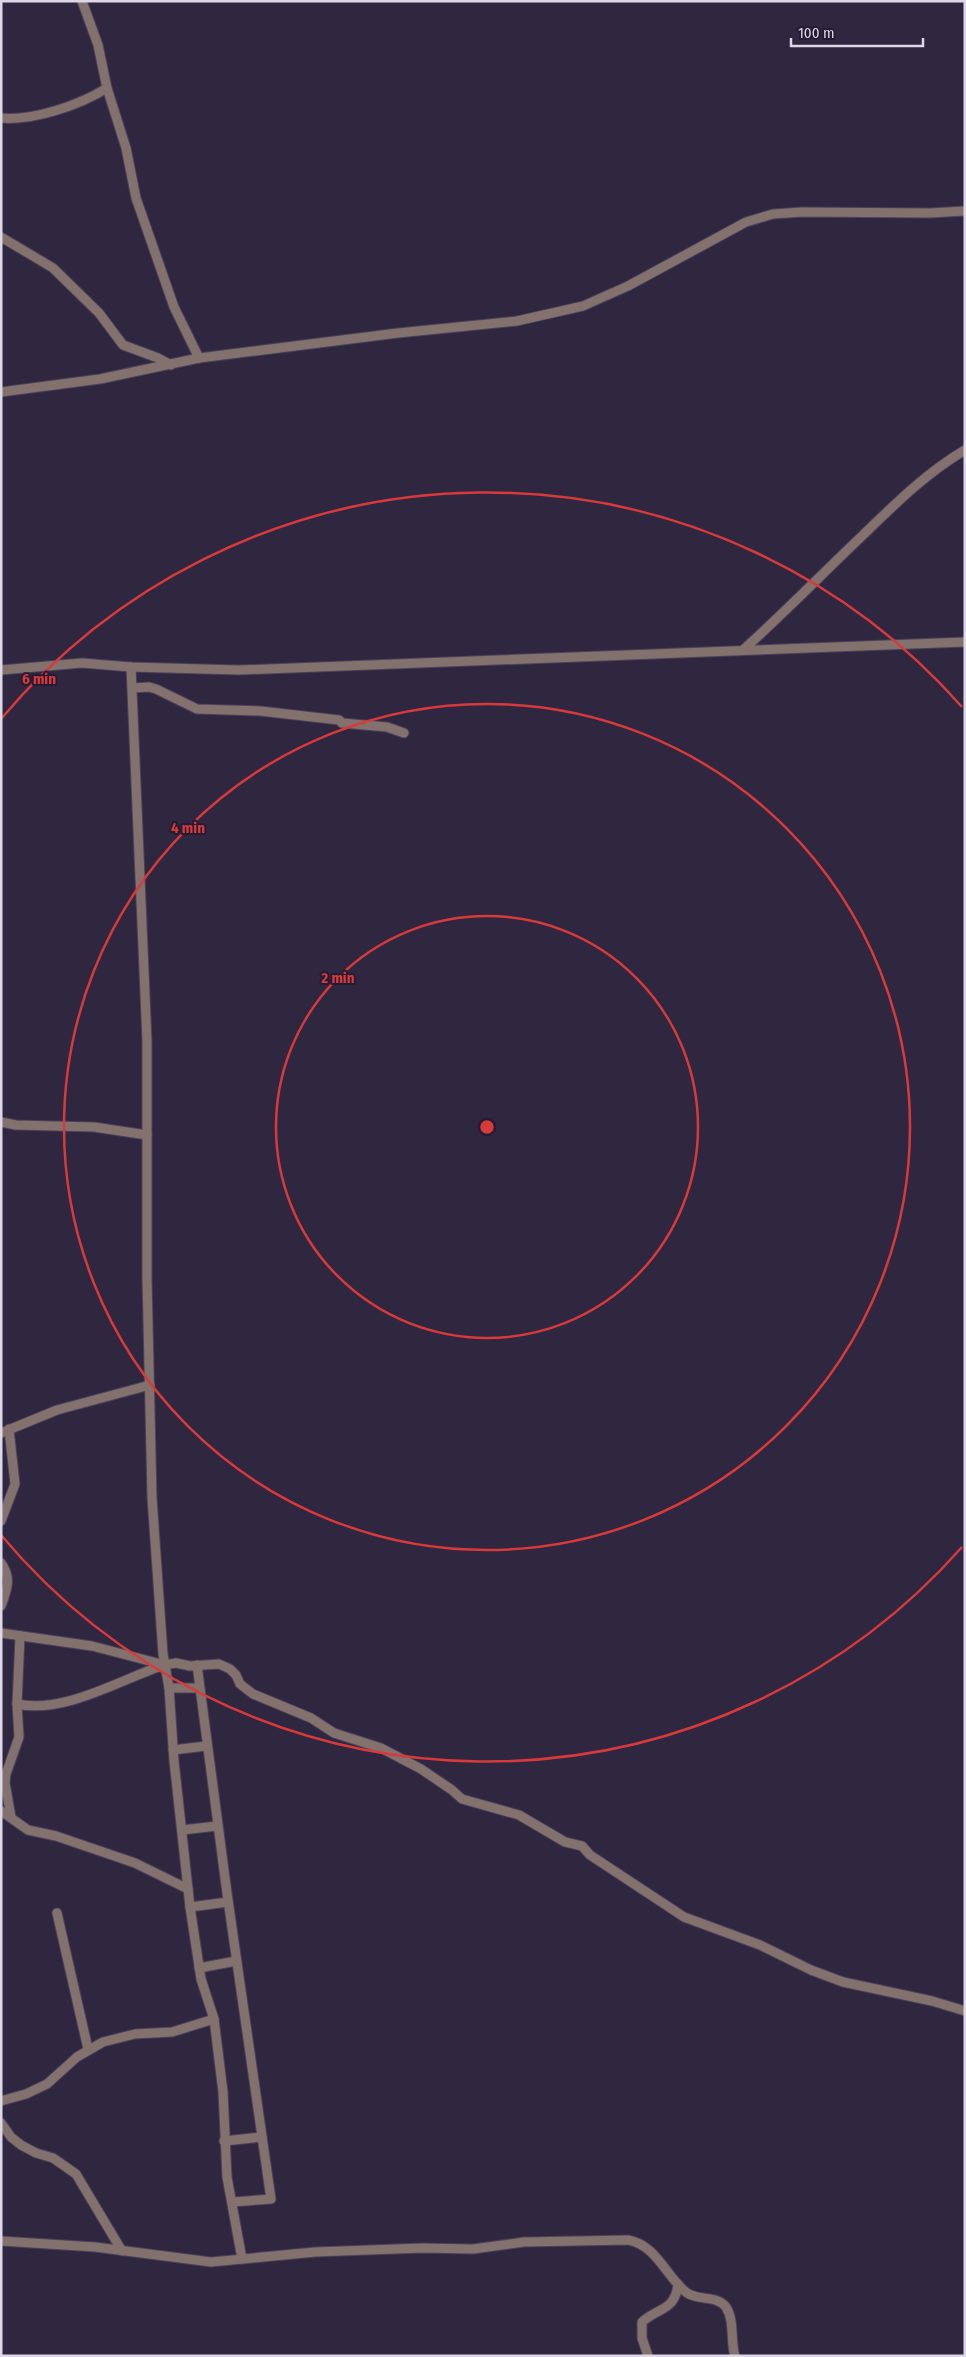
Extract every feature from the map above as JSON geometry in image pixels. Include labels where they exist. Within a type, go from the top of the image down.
[{"type":"street","points":[[82,1],[98,45],[107,88],[126,148],[136,198],[174,307],[199,358]]},
{"type":"street","points":[[1,118],[30,118],[92,98],[107,88]]},
{"type":"street","points":[[1,392],[100,379],[171,366],[199,358],[398,333],[517,321],[583,306],[628,286],[746,222],[772,214],[802,212],[930,213],[965,211]]},
{"type":"street","points":[[1,237],[53,268],[99,314],[123,345],[158,358],[171,366]]},
{"type":"street","points":[[743,650],[784,613],[891,506],[916,485],[965,450]]},
{"type":"street","points":[[1,670],[82,663],[131,667],[239,670],[965,642]]},
{"type":"street","points":[[131,667],[147,1042],[147,1278],[152,1498],[165,1665],[169,1688],[173,1750],[190,1907],[202,1986],[214,2019],[226,2127],[224,2141],[227,2177],[242,2259]]},
{"type":"street","points":[[132,688],[149,687],[156,689],[197,709],[260,711],[305,716],[339,720],[342,723],[387,727],[404,733]]},
{"type":"street","points":[[2,1123],[94,1127],[147,1135]]},
{"type":"street","points":[[1,1521],[15,1484],[5,1431],[57,1410],[150,1385]]},
{"type":"street","points":[[1,1563],[9,1576],[8,1587],[1,1606]]},
{"type":"street","points":[[1,1633],[92,1646],[165,1665]]},
{"type":"street","points":[[11,1817],[3,1772],[19,1737],[17,1704],[20,1636]]},
{"type":"street","points":[[17,1704],[37,1708],[48,1706],[92,1693],[165,1665],[176,1663],[197,1666],[219,1664],[230,1669],[240,1684],[252,1694],[311,1718],[334,1733],[362,1741],[397,1756],[421,1769],[462,1799],[518,1815],[565,1842],[582,1846],[590,1855],[684,1917],[760,1945],[811,1970],[843,1982],[925,1999],[965,2011]]},
{"type":"street","points":[[197,1666],[206,1746],[271,2199],[233,2202]]},
{"type":"street","points":[[169,1688],[198,1688]]},
{"type":"street","points":[[173,1750],[206,1746]]},
{"type":"street","points":[[1,1811],[28,1830],[56,1836],[135,1863],[188,1889]]},
{"type":"street","points":[[182,1830],[218,1826]]},
{"type":"street","points":[[190,1907],[228,1902]]},
{"type":"street","points":[[57,1913],[88,2049]]},
{"type":"street","points":[[199,1968],[236,1961]]},
{"type":"street","points":[[1,2102],[26,2094],[47,2084],[88,2049],[103,2042],[135,2034],[172,2032],[214,2019]]},
{"type":"street","points":[[1,2123],[11,2137],[21,2145],[36,2153],[53,2158],[76,2174],[122,2251]]},
{"type":"street","points":[[224,2141],[262,2137]]},
{"type":"street","points":[[1,2241],[79,2246],[211,2262],[274,2255],[378,2249],[473,2249],[524,2242],[628,2240],[642,2245],[652,2253],[678,2284],[690,2294],[717,2301],[725,2307],[731,2317],[731,2340],[734,2356]]},
{"type":"street","points":[[648,2356],[642,2338],[642,2322],[671,2304],[676,2296],[678,2284]]}]
